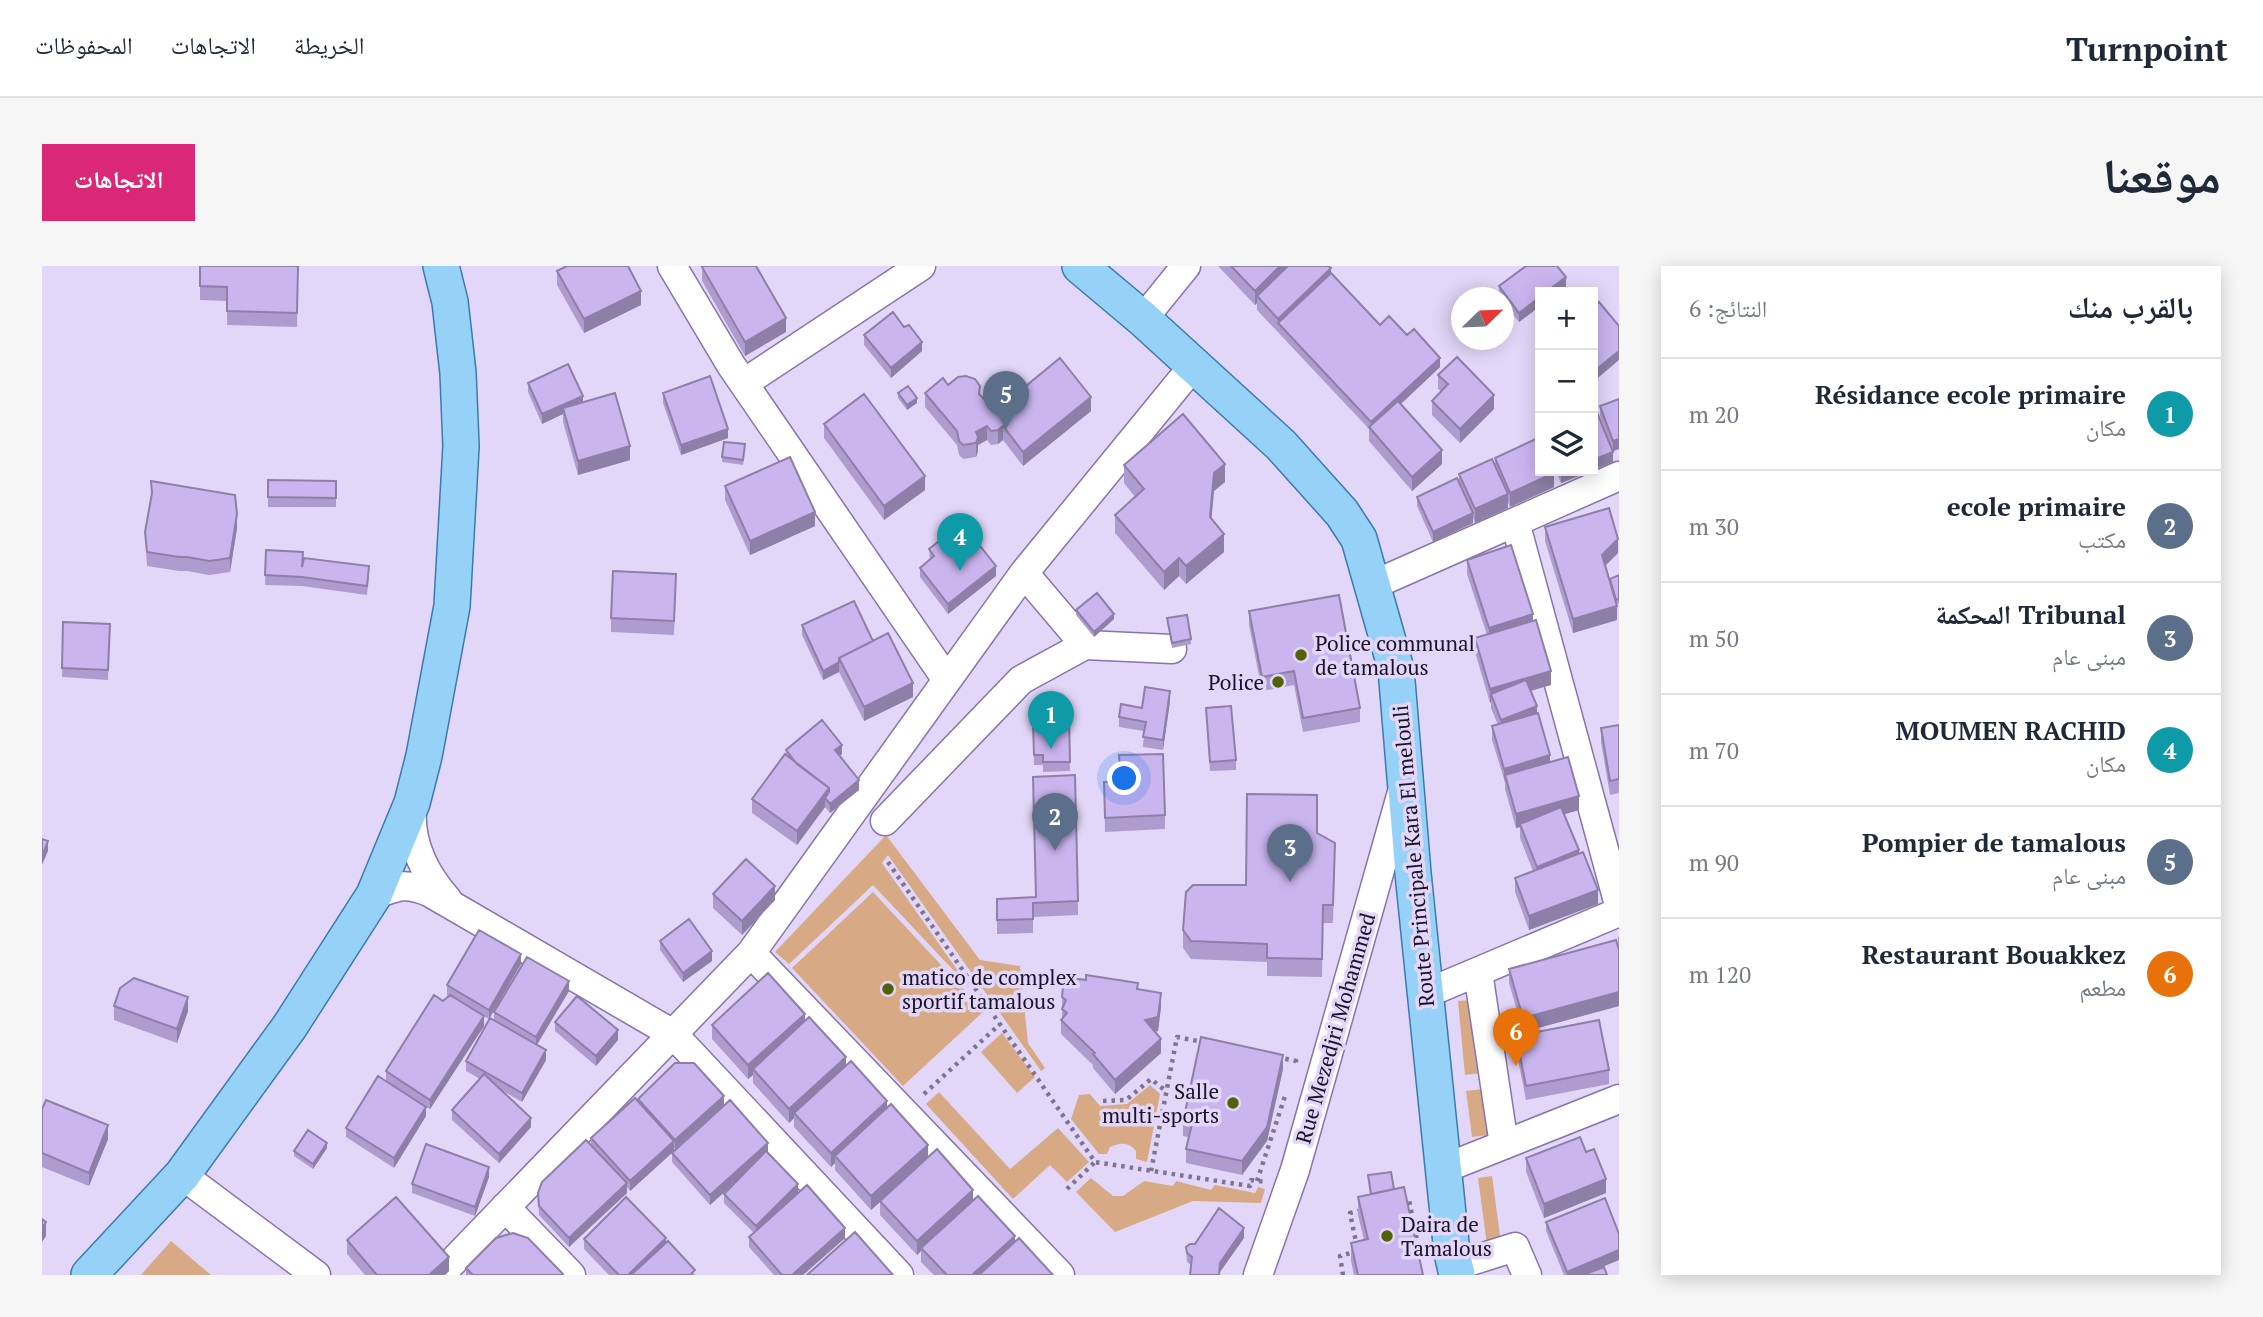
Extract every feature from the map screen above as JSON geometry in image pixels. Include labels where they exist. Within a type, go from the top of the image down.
[{"type":"main road","points":[[89,1275],[182,1175],[290,1026],[374,895],[412,803],[424,756],[452,606],[461,446],[458,373],[450,302],[441,266]]},
{"type":"main road","name":"Route Principale Kara El melouli","points":[[1080,266],[1143,319],[1281,445],[1342,513],[1359,539],[1396,669],[1405,780],[1396,866],[1425,994],[1456,1270]]},
{"type":"street","points":[[672,266],[730,366],[947,680]]},
{"type":"street","points":[[744,383],[921,266]]},
{"type":"street","points":[[1143,319],[1186,266]]},
{"type":"street","points":[[440,1275],[751,953],[1024,573],[1194,365]]},
{"type":"street","points":[[1373,585],[1619,476]]},
{"type":"street","points":[[1515,522],[1619,905]]},
{"type":"street","points":[[1024,573],[1085,645]]},
{"type":"street","points":[[885,821],[1021,680],[1085,645],[1171,649]]},
{"type":"street","points":[[412,803],[410,824],[414,844],[431,881],[451,903]]},
{"type":"street","name":"Rue Mezedjri Mohammed","points":[[1258,1275],[1396,866]]},
{"type":"street","points":[[374,895],[411,885],[451,903],[673,1034],[900,1275]]},
{"type":"street","points":[[1425,994],[1619,912]]},
{"type":"street","points":[[751,953],[1060,1275]]},
{"type":"street","points":[[1478,972],[1504,1145]]},
{"type":"street","points":[[1443,1169],[1617,1106]]},
{"type":"street","points":[[182,1175],[316,1275]]},
{"type":"street","points":[[505,1207],[571,1275]]},
{"type":"street","points":[[1456,1270],[1515,1247],[1527,1275]]},
{"type":"path","points":[[888,862],[1096,1162],[1250,1186],[1251,1180],[1289,1189]]},
{"type":"path","points":[[924,1094],[1000,1024]]},
{"type":"path","points":[[1151,1171],[1177,1037],[1203,1042]]},
{"type":"path","points":[[1270,1056],[1296,1061],[1292,1075]]},
{"type":"path","points":[[1104,1101],[1126,1100],[1151,1079],[1167,1092]]},
{"type":"path","points":[[1257,1181],[1288,1088]]},
{"type":"path","points":[[1067,1189],[1096,1162]]},
{"type":"path","points":[[1397,1202],[1409,1200],[1423,1271],[1456,1270]]},
{"type":"path","points":[[1343,1275],[1340,1256],[1358,1251],[1350,1213],[1374,1208]]},
{"type":"shaded area","points":[[886,835],[980,960],[1020,966],[1028,1043],[1045,1068],[1041,1071],[888,855],[882,863],[970,988],[873,885],[789,964],[775,952]]},
{"type":"shaded area","name":"matico de complex sportif tamalous","points":[[873,892],[984,1011],[903,1086],[792,968]]},
{"type":"shaded area","points":[[1474,1000],[1481,1073],[1465,1075],[1458,1001]]},
{"type":"shaded area","points":[[1002,1033],[1035,1077],[1017,1093],[981,1052]]},
{"type":"shaded area","points":[[1150,1085],[1160,1094],[1147,1162],[1136,1159],[1136,1151],[1124,1144],[1110,1147],[1107,1154],[1099,1154],[1071,1119],[1079,1095],[1090,1094],[1100,1106],[1127,1104]]},
{"type":"shaded area","points":[[1482,1089],[1488,1135],[1472,1137],[1466,1091]]},
{"type":"shaded area","points":[[939,1092],[1010,1169],[1058,1128],[1089,1162],[1067,1182],[1050,1165],[1013,1199],[926,1104]]},
{"type":"shaded area","points":[[1492,1176],[1501,1243],[1487,1245],[1478,1178]]},
{"type":"shaded area","points":[[1091,1178],[1113,1196],[1123,1196],[1144,1181],[1173,1186],[1176,1181],[1211,1190],[1215,1185],[1255,1193],[1258,1187],[1265,1189],[1261,1203],[1193,1201],[1115,1232],[1076,1192]]},
{"type":"shaded area","points":[[171,1241],[211,1275],[141,1275]]},
{"type":"building","points":[[200,266],[298,266],[297,313],[227,311],[227,287],[200,286]]},
{"type":"building","points":[[567,266],[628,266],[641,291],[584,319],[557,271]]},
{"type":"building","points":[[756,266],[786,318],[745,342],[702,267]]},
{"type":"building","points":[[1231,266],[1280,266],[1255,291]]},
{"type":"building","points":[[1288,266],[1331,268],[1278,319],[1257,296]]},
{"type":"building","points":[[1526,266],[1557,266],[1566,277],[1553,287],[1535,287],[1535,301],[1519,313],[1514,306],[1514,287],[1499,286]]},
{"type":"building","points":[[1331,273],[1380,325],[1389,316],[1407,335],[1414,329],[1440,358],[1371,422],[1278,323]]},
{"type":"building","points":[[1598,303],[1619,326],[1619,351],[1598,368],[1598,350]]},
{"type":"building","points":[[893,312],[904,327],[909,325],[922,342],[891,368],[864,335]]},
{"type":"building","points":[[1457,357],[1494,395],[1460,429],[1432,401],[1448,384],[1438,375]]},
{"type":"building","points":[[1060,358],[1091,397],[1023,452],[1003,426],[991,431],[987,426],[976,432],[976,443],[963,445],[959,441],[957,431],[925,393],[943,378],[948,385],[958,377],[966,376],[975,379],[980,386],[979,394],[990,405],[1000,402],[1004,404]]},
{"type":"building","points":[[568,364],[583,396],[542,414],[528,383]]},
{"type":"building","points":[[710,376],[728,429],[681,445],[663,393]]},
{"type":"building","points":[[908,386],[917,398],[907,405],[898,393]]},
{"type":"building","points":[[615,393],[630,446],[578,461],[563,408]]},
{"type":"building","points":[[864,394],[925,476],[884,506],[824,424]]},
{"type":"building","points":[[1619,399],[1619,439],[1613,441],[1600,406]]},
{"type":"building","points":[[1398,401],[1442,450],[1412,477],[1369,427]]},
{"type":"building","points":[[1183,414],[1225,464],[1214,473],[1210,517],[1224,534],[1186,566],[1179,558],[1164,572],[1115,515],[1144,489],[1124,465]]},
{"type":"building","points":[[1598,415],[1613,452],[1598,458]]},
{"type":"building","points":[[1535,439],[1535,476],[1547,476],[1510,493],[1495,458]]},
{"type":"building","points":[[724,442],[745,444],[743,460],[722,457]]},
{"type":"building","points":[[790,457],[815,512],[750,541],[725,486]]},
{"type":"building","points":[[1492,459],[1508,494],[1475,509],[1459,474]]},
{"type":"building","points":[[1457,478],[1473,513],[1433,532],[1417,497]]},
{"type":"building","points":[[268,480],[336,481],[336,498],[268,497]]},
{"type":"building","points":[[151,481],[235,495],[237,514],[230,558],[209,561],[147,552],[145,532],[152,493]]},
{"type":"building","points":[[1609,508],[1618,539],[1602,555],[1617,606],[1573,619],[1545,527]]},
{"type":"building","points":[[962,523],[996,566],[948,604],[920,568],[934,556],[929,549]]},
{"type":"building","points":[[1511,545],[1533,614],[1489,628],[1467,560]]},
{"type":"building","points":[[266,550],[303,552],[302,567],[304,558],[369,566],[367,586],[265,575]]},
{"type":"building","points":[[613,571],[676,574],[674,621],[611,618]]},
{"type":"building","points":[[1619,575],[1619,598],[1616,600],[1610,579]]},
{"type":"building","points":[[1097,593],[1114,614],[1094,632],[1076,610]]},
{"type":"building","name":"Police communal de tamalous","points":[[1339,595],[1360,708],[1303,718],[1294,671],[1262,677],[1249,611]]},
{"type":"building","points":[[854,601],[873,641],[839,658],[839,662],[823,671],[802,625]]},
{"type":"building","points":[[1187,615],[1191,639],[1172,643],[1167,618]]},
{"type":"building","points":[[1536,620],[1551,671],[1490,689],[1475,638]]},
{"type":"building","points":[[63,622],[110,624],[108,670],[62,668]]},
{"type":"building","points":[[888,633],[913,683],[864,707],[839,658]]},
{"type":"building","points":[[1526,680],[1537,706],[1501,720],[1491,694]]},
{"type":"building","points":[[1145,687],[1170,691],[1163,740],[1143,737],[1146,722],[1119,717],[1121,704],[1142,708]]},
{"type":"building","points":[[1231,706],[1236,760],[1210,762],[1206,708]]},
{"type":"building","points":[[1538,713],[1550,755],[1504,769],[1492,726]]},
{"type":"building","points":[[1045,717],[1069,717],[1070,762],[1043,762],[1043,755],[1034,755],[1033,724],[1045,723]]},
{"type":"building","points":[[822,720],[842,745],[835,750],[859,780],[830,804],[825,798],[829,788],[797,764],[786,750]]},
{"type":"building","points":[[1619,725],[1619,779],[1610,781],[1601,728]]},
{"type":"building","points":[[785,754],[829,788],[797,831],[752,799]]},
{"type":"building","points":[[1163,754],[1165,815],[1105,818],[1104,782],[1121,782],[1119,755]]},
{"type":"building","points":[[1568,757],[1579,796],[1516,814],[1505,775]]},
{"type":"building","points":[[1075,775],[1078,901],[1033,903],[1033,919],[997,920],[997,899],[1036,897],[1033,777]]},
{"type":"building","points":[[1247,794],[1317,795],[1317,833],[1335,843],[1333,905],[1323,905],[1322,959],[1267,958],[1267,944],[1191,941],[1183,930],[1186,892],[1193,885],[1246,885]]},
{"type":"building","points":[[1561,807],[1579,850],[1537,867],[1520,824]]},
{"type":"building","points":[[42,839],[48,841],[42,856]]},
{"type":"building","points":[[1583,852],[1598,890],[1529,916],[1515,878]]},
{"type":"building","points":[[746,859],[775,886],[742,921],[713,894]]},
{"type":"building","points":[[689,919],[712,951],[683,973],[660,941]]},
{"type":"building","points":[[479,930],[521,954],[489,1010],[447,985]]},
{"type":"building","points":[[1616,940],[1619,950],[1619,992],[1523,1018],[1509,969]]},
{"type":"building","points":[[527,957],[569,981],[536,1037],[494,1012]]},
{"type":"building","points":[[768,973],[805,1014],[748,1065],[712,1025]]},
{"type":"building","points":[[1086,975],[1138,983],[1137,989],[1161,993],[1158,1017],[1145,1020],[1161,1039],[1115,1080],[1093,1054],[1095,1053],[1061,1020],[1067,1013],[1062,1009],[1066,1000],[1062,997],[1064,977],[1086,980]]},
{"type":"building","points":[[134,978],[188,997],[177,1029],[114,1006],[120,988]]},
{"type":"building","points":[[434,995],[443,1001],[450,995],[484,1016],[430,1100],[386,1071]]},
{"type":"building","points":[[577,996],[618,1030],[596,1056],[555,1022]]},
{"type":"building","points":[[809,1017],[846,1057],[789,1109],[753,1069]]},
{"type":"building","points":[[490,1018],[546,1050],[522,1093],[466,1061]]},
{"type":"building","points":[[1599,1020],[1609,1070],[1526,1086],[1516,1036]]},
{"type":"building","name":"Salle multi-sports","points":[[1201,1037],[1283,1055],[1267,1127],[1242,1161],[1186,1149],[1192,1124],[1183,1122]]},
{"type":"building","points":[[851,1061],[887,1101],[831,1153],[794,1113]]},
{"type":"building","points":[[675,1063],[694,1063],[724,1096],[675,1140],[638,1099]]},
{"type":"building","points":[[484,1074],[531,1118],[499,1154],[452,1110]]},
{"type":"building","points":[[378,1076],[426,1107],[394,1158],[346,1128]]},
{"type":"building","points":[[635,1098],[674,1141],[630,1181],[591,1138]]},
{"type":"building","points":[[46,1100],[108,1125],[89,1173],[42,1153],[42,1109]]},
{"type":"building","points":[[730,1100],[768,1143],[710,1195],[672,1153]]},
{"type":"building","points":[[891,1104],[928,1145],[871,1196],[835,1156]]},
{"type":"building","points":[[308,1130],[327,1143],[313,1164],[294,1151]]},
{"type":"building","points":[[1580,1137],[1586,1152],[1594,1149],[1606,1179],[1544,1204],[1526,1158]]},
{"type":"building","points":[[586,1140],[627,1183],[569,1238],[539,1206],[538,1193],[542,1182]]},
{"type":"building","points":[[426,1144],[489,1167],[475,1207],[412,1184]]},
{"type":"building","points":[[937,1149],[973,1190],[917,1241],[880,1201]]},
{"type":"building","points":[[766,1151],[798,1184],[756,1226],[724,1194]]},
{"type":"building","points":[[1391,1172],[1394,1189],[1371,1194],[1368,1175]]},
{"type":"building","points":[[807,1185],[845,1228],[792,1275],[782,1275],[749,1237]]},
{"type":"building","name":"Daira de Tamalous","points":[[1404,1187],[1423,1275],[1358,1275],[1351,1243],[1368,1239],[1358,1197]]},
{"type":"building","points":[[978,1196],[1015,1236],[972,1275],[947,1275],[921,1248]]},
{"type":"building","points":[[396,1197],[449,1257],[429,1275],[377,1275],[347,1240]]},
{"type":"building","points":[[626,1197],[666,1238],[628,1275],[619,1275],[584,1239]]},
{"type":"building","points":[[1605,1198],[1619,1234],[1619,1250],[1567,1272],[1546,1222]]},
{"type":"building","points":[[1219,1208],[1244,1228],[1220,1263],[1219,1275],[1190,1275],[1192,1257],[1187,1253],[1186,1247],[1195,1244]]},
{"type":"building","points":[[855,1232],[893,1275],[807,1275]]},
{"type":"building","points":[[513,1233],[528,1238],[563,1274],[473,1275],[466,1268],[496,1238]]},
{"type":"building","points":[[1019,1238],[1053,1275],[979,1275]]},
{"type":"building","points":[[668,1241],[695,1270],[690,1275],[631,1275]]},
{"type":"building","points":[[1604,1267],[1607,1275],[1583,1275]]},
{"type":"place","name":"Pompier de tamalous","points":[[1006,429]]},
{"type":"place","name":"MOUMEN RACHID","points":[[960,571]]},
{"type":"place","name":"Police communal de tamalous","points":[[1301,655]]},
{"type":"place","name":"Police","points":[[1278,682]]},
{"type":"place","name":"Résidance ecole primaire","points":[[1051,749]]},
{"type":"place","name":"ecole primaire","points":[[1055,851]]},
{"type":"place","name":"Tribunal المحكمة","points":[[1290,882]]},
{"type":"place","name":"matico de complex sportif tamalous","points":[[888,989]]},
{"type":"place","name":"Restaurant Bouakkez","points":[[1516,1066]]},
{"type":"place","name":"Salle multi-sports","points":[[1233,1103]]},
{"type":"place","name":"Daira de Tamalous","points":[[1387,1236]]}]
